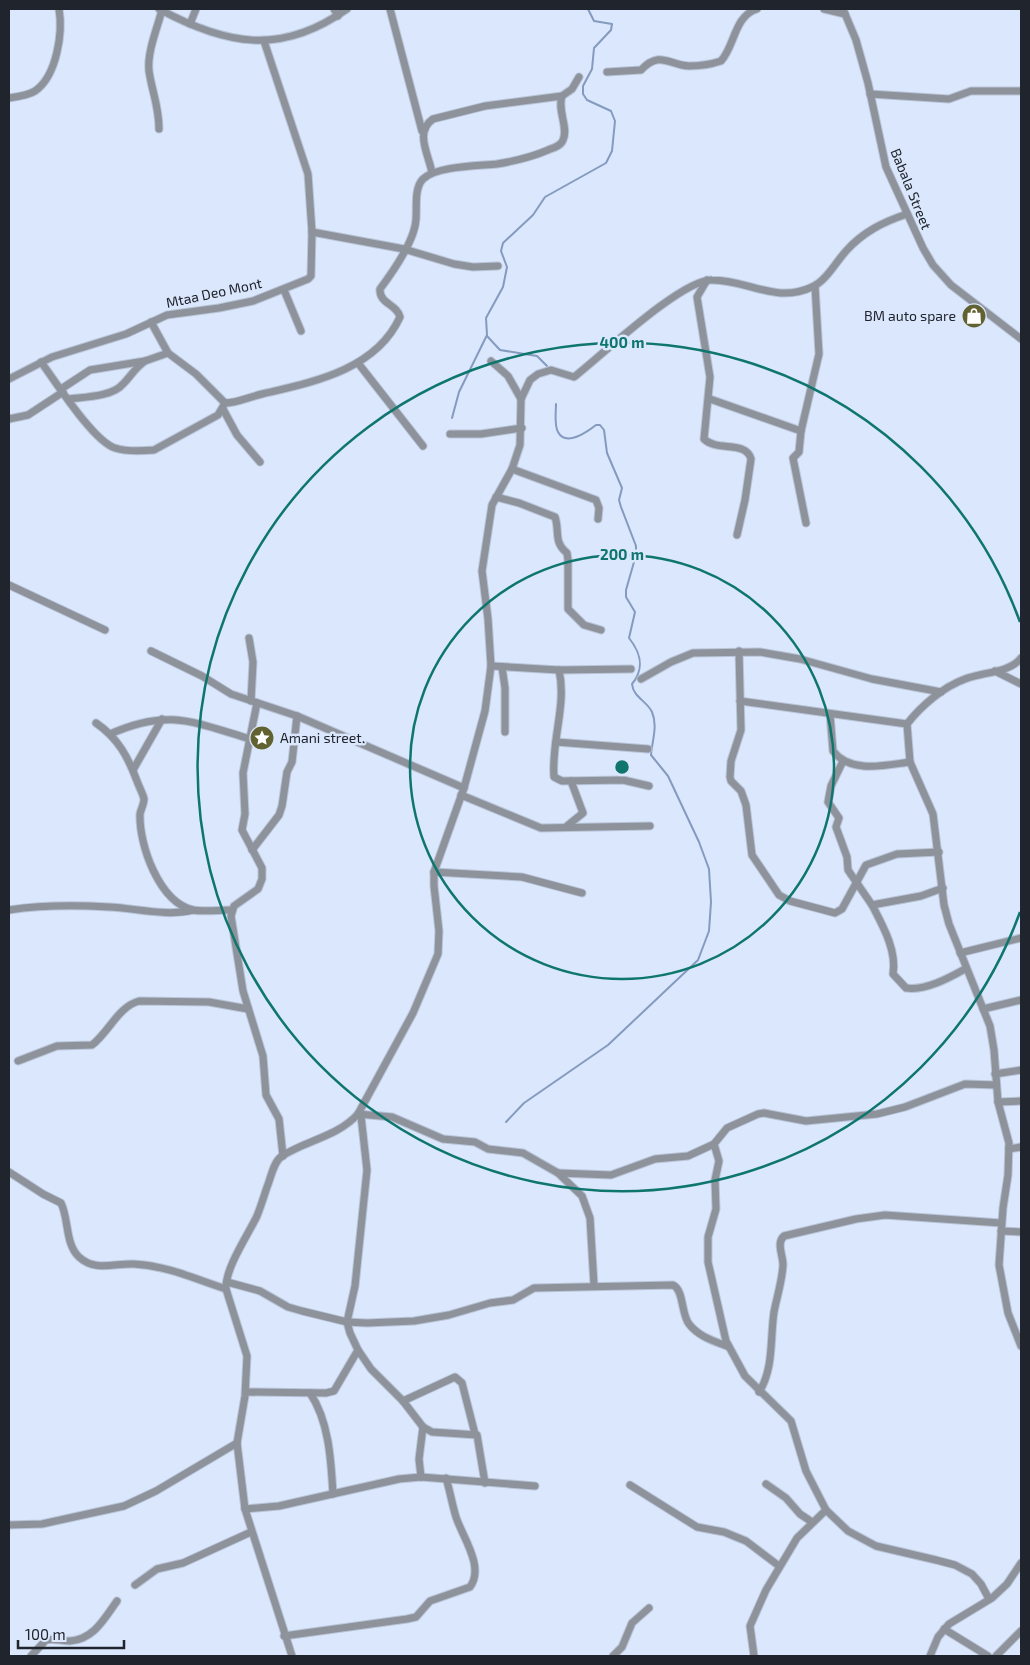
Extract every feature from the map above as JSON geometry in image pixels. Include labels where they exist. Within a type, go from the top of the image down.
[{"type":"street","points":[[9,98],[34,92],[48,75],[59,43],[62,26],[58,9]]},
{"type":"street","points":[[190,24],[196,9]]},
{"type":"street","points":[[159,128],[159,110],[149,70],[161,10],[214,34],[242,41],[264,41],[289,37],[336,12],[347,9]]},
{"type":"street","points":[[390,9],[432,173]]},
{"type":"street","points":[[608,72],[641,70],[648,63],[665,60],[691,66],[721,61],[737,28],[749,12],[757,9]]},
{"type":"street","points":[[824,9],[844,11]]},
{"type":"street","name":"Babala Street","points":[[844,11],[856,40],[886,167],[923,248],[933,265],[951,285],[1021,339]]},
{"type":"street","name":"Mtaa Deo Mont","points":[[9,379],[41,362],[101,340],[126,334],[179,312],[219,308],[254,300],[284,290],[311,276],[312,232],[308,174],[264,41]]},
{"type":"street","points":[[422,131],[426,124],[443,115],[485,106],[562,96],[572,89],[579,77]]},
{"type":"street","points":[[870,94],[949,99],[971,90],[1021,91]]},
{"type":"street","points":[[41,362],[96,434],[114,448],[123,450],[154,450],[218,415],[224,407],[308,382],[358,363],[375,351],[393,332],[400,317],[398,310],[383,300],[380,289],[404,249],[416,222],[417,192],[423,179],[432,173],[532,157],[559,145],[563,141],[565,133],[560,110],[562,96]]},
{"type":"street","points":[[292,1656],[284,1636],[266,1570],[251,1532],[245,1509],[237,1443],[246,1392],[246,1350],[226,1286],[232,1265],[257,1215],[276,1163],[282,1156],[331,1135],[360,1115],[414,1013],[438,954],[439,931],[434,872],[463,792],[486,711],[491,666],[482,571],[487,528],[496,497],[512,469],[520,444],[522,428],[521,399],[530,380],[538,374],[551,370],[574,377],[623,334],[686,288],[707,280],[731,282],[791,295],[815,286],[866,233],[887,220],[906,214]]},
{"type":"street","points":[[312,232],[404,249],[454,264],[473,267],[498,266]]},
{"type":"street","points":[[707,280],[697,297],[709,368],[710,399],[704,439],[719,447],[745,450],[750,453],[751,459],[746,500],[737,535]]},
{"type":"street","points":[[806,523],[793,458],[799,452],[801,431],[819,354],[815,286]]},
{"type":"street","points":[[284,290],[301,331]]},
{"type":"street","points":[[151,322],[168,353],[196,374],[224,407],[237,434],[260,462]]},
{"type":"street","points":[[9,419],[28,415],[90,370],[145,361],[168,353]]},
{"type":"street","points":[[69,399],[96,395],[117,389],[145,361]]},
{"type":"street","points":[[491,361],[508,376],[521,399]]},
{"type":"street","points":[[358,363],[423,446]]},
{"type":"street","points":[[710,399],[801,431]]},
{"type":"street","points":[[450,434],[481,434],[522,428]]},
{"type":"street","points":[[512,469],[596,500],[599,508],[598,519]]},
{"type":"street","points":[[496,497],[519,503],[555,517],[556,538],[561,548],[567,553],[568,560],[568,609],[584,625],[601,630]]},
{"type":"street","points":[[9,585],[105,630]]},
{"type":"street","points":[[249,638],[254,662],[254,702],[250,739],[243,773],[245,814],[242,830],[262,868],[261,886],[231,910],[238,967],[248,1009],[263,1056],[266,1095],[279,1119],[282,1156]]},
{"type":"street","points":[[151,651],[202,676],[231,694],[297,716],[533,826],[551,828],[650,826]]},
{"type":"street","points":[[739,652],[741,730],[731,761],[730,777],[731,781],[741,791],[749,822],[752,855],[763,874],[780,895],[790,901],[835,913],[842,909],[866,865],[897,854],[939,852]]},
{"type":"street","points":[[641,679],[671,662],[693,653],[739,652],[780,655],[872,679],[941,692]]},
{"type":"street","points":[[740,701],[906,724],[941,692],[962,680],[994,670],[1012,668],[1021,658]]},
{"type":"street","points":[[491,666],[559,670],[631,669]]},
{"type":"street","points":[[502,667],[505,688],[505,732]]},
{"type":"street","points":[[559,670],[563,686],[554,777],[562,781],[623,780],[650,786]]},
{"type":"street","points":[[994,670],[1021,684]]},
{"type":"street","points":[[830,714],[834,751],[843,761],[866,766],[910,762]]},
{"type":"street","points":[[252,850],[279,815],[287,772],[292,762],[297,716]]},
{"type":"street","points":[[110,734],[134,724],[162,719],[182,720],[250,739]]},
{"type":"street","points":[[133,770],[162,719]]},
{"type":"street","points":[[96,723],[110,734],[126,753],[133,770],[144,800],[140,814],[143,841],[162,887],[177,902],[193,910]]},
{"type":"street","points":[[906,724],[910,762],[932,814],[939,852],[944,905],[949,924],[990,1026],[998,1102],[1008,1149],[1008,1175],[1001,1227],[999,1265],[1008,1313],[1021,1346]]},
{"type":"street","points":[[556,742],[648,748]]},
{"type":"street","points":[[843,761],[831,786],[828,802],[839,818],[836,828],[847,858],[848,870],[872,905],[887,936],[895,964],[893,974],[906,988],[915,988],[966,969]]},
{"type":"street","points":[[565,827],[582,813],[571,781]]},
{"type":"street","points":[[434,872],[522,877],[582,892]]},
{"type":"street","points":[[872,905],[921,896],[943,888]]},
{"type":"street","points":[[9,910],[42,905],[109,907],[178,913],[193,910],[231,910]]},
{"type":"street","points":[[960,953],[1021,938]]},
{"type":"street","points":[[983,1009],[1021,1000]]},
{"type":"street","points":[[18,1061],[57,1046],[92,1045],[123,1010],[139,1001],[209,1002],[248,1009]]},
{"type":"street","points":[[995,1074],[1021,1070]]},
{"type":"street","points":[[558,1172],[611,1174],[655,1159],[688,1156],[714,1144],[727,1128],[758,1114],[764,1113],[806,1121],[877,1114],[905,1107],[965,1084],[996,1085]]},
{"type":"street","points":[[998,1102],[1021,1101]]},
{"type":"street","points":[[360,1115],[392,1117],[443,1139],[475,1142],[488,1149],[523,1153],[558,1172],[582,1196],[590,1218],[594,1285]]},
{"type":"street","points":[[360,1115],[367,1170],[355,1286],[347,1322],[358,1350],[371,1369],[403,1401],[423,1427],[432,1432],[475,1434]]},
{"type":"street","points":[[714,1144],[719,1161],[715,1180],[716,1209],[708,1236],[708,1262],[723,1331],[729,1347],[745,1376],[759,1392],[791,1421],[806,1471],[826,1510],[848,1531],[876,1546],[918,1554],[955,1565],[972,1574],[981,1584],[989,1599]]},
{"type":"street","points":[[1008,1149],[1021,1147]]},
{"type":"street","points":[[9,1172],[61,1203],[73,1248],[79,1256],[90,1264],[134,1264],[168,1268],[226,1286],[260,1291],[288,1306],[347,1322],[393,1322],[431,1318],[490,1302],[513,1300],[534,1288],[594,1285],[676,1286],[684,1315],[691,1326],[709,1339],[729,1347]]},
{"type":"street","points":[[759,1392],[767,1375],[774,1311],[781,1287],[783,1260],[780,1244],[784,1236],[856,1219],[885,1215],[1001,1227],[1021,1232]]},
{"type":"street","points":[[246,1392],[310,1393],[334,1391],[358,1350]]},
{"type":"street","points":[[403,1401],[455,1377],[462,1383],[475,1434],[479,1440],[485,1483]]},
{"type":"street","points":[[310,1393],[319,1407],[322,1416],[330,1455],[333,1494]]},
{"type":"street","points":[[421,1477],[419,1459],[423,1427]]},
{"type":"street","points":[[9,1525],[42,1524],[132,1502],[237,1443]]},
{"type":"street","points":[[245,1509],[279,1506],[399,1479],[421,1477],[535,1486]]},
{"type":"street","points":[[284,1636],[416,1617],[430,1601],[470,1587],[475,1574],[472,1556],[455,1514],[446,1478]]},
{"type":"street","points":[[766,1484],[786,1498],[800,1514],[812,1522]]},
{"type":"street","points":[[630,1485],[697,1527],[724,1532],[746,1541],[779,1566]]},
{"type":"street","points":[[754,1656],[750,1626],[779,1566],[797,1538],[826,1510]]},
{"type":"street","points":[[135,1585],[157,1569],[183,1562],[251,1532]]},
{"type":"street","points":[[930,1656],[944,1629],[989,1599],[1007,1584],[1021,1563]]},
{"type":"street","points":[[1014,1574],[1021,1580]]},
{"type":"street","points":[[30,1656],[46,1640],[67,1641],[87,1636],[96,1630],[116,1601]]},
{"type":"street","points":[[613,1656],[622,1647],[632,1623],[648,1608]]},
{"type":"street","points":[[944,1629],[988,1656]]},
{"type":"street","points":[[996,1656],[1021,1631]]},
{"type":"waterway","points":[[452,418],[459,392],[487,335],[486,318],[503,287],[507,267],[501,251],[503,243],[533,215],[545,197],[606,163],[612,151],[615,121],[611,111],[587,100],[583,94],[583,86],[592,69],[594,48],[611,30],[612,24],[594,21],[588,9]]},
{"type":"waterway","points":[[487,336],[500,350],[537,356],[547,366]]},
{"type":"waterway","points":[[506,1122],[524,1103],[608,1045],[698,960],[709,931],[711,902],[709,869],[699,842],[668,776],[651,755],[655,728],[654,717],[650,708],[637,696],[632,684],[639,672],[640,661],[639,655],[629,638],[635,612],[626,597],[626,590],[636,555],[636,546],[619,500],[622,488],[607,453],[604,430],[600,425],[596,425],[577,437],[566,438],[562,436],[556,426],[556,404]]},
{"type":"place","name":"BM auto spare","points":[[974,316]]},
{"type":"place","name":"Amani street.","points":[[262,738]]}]
